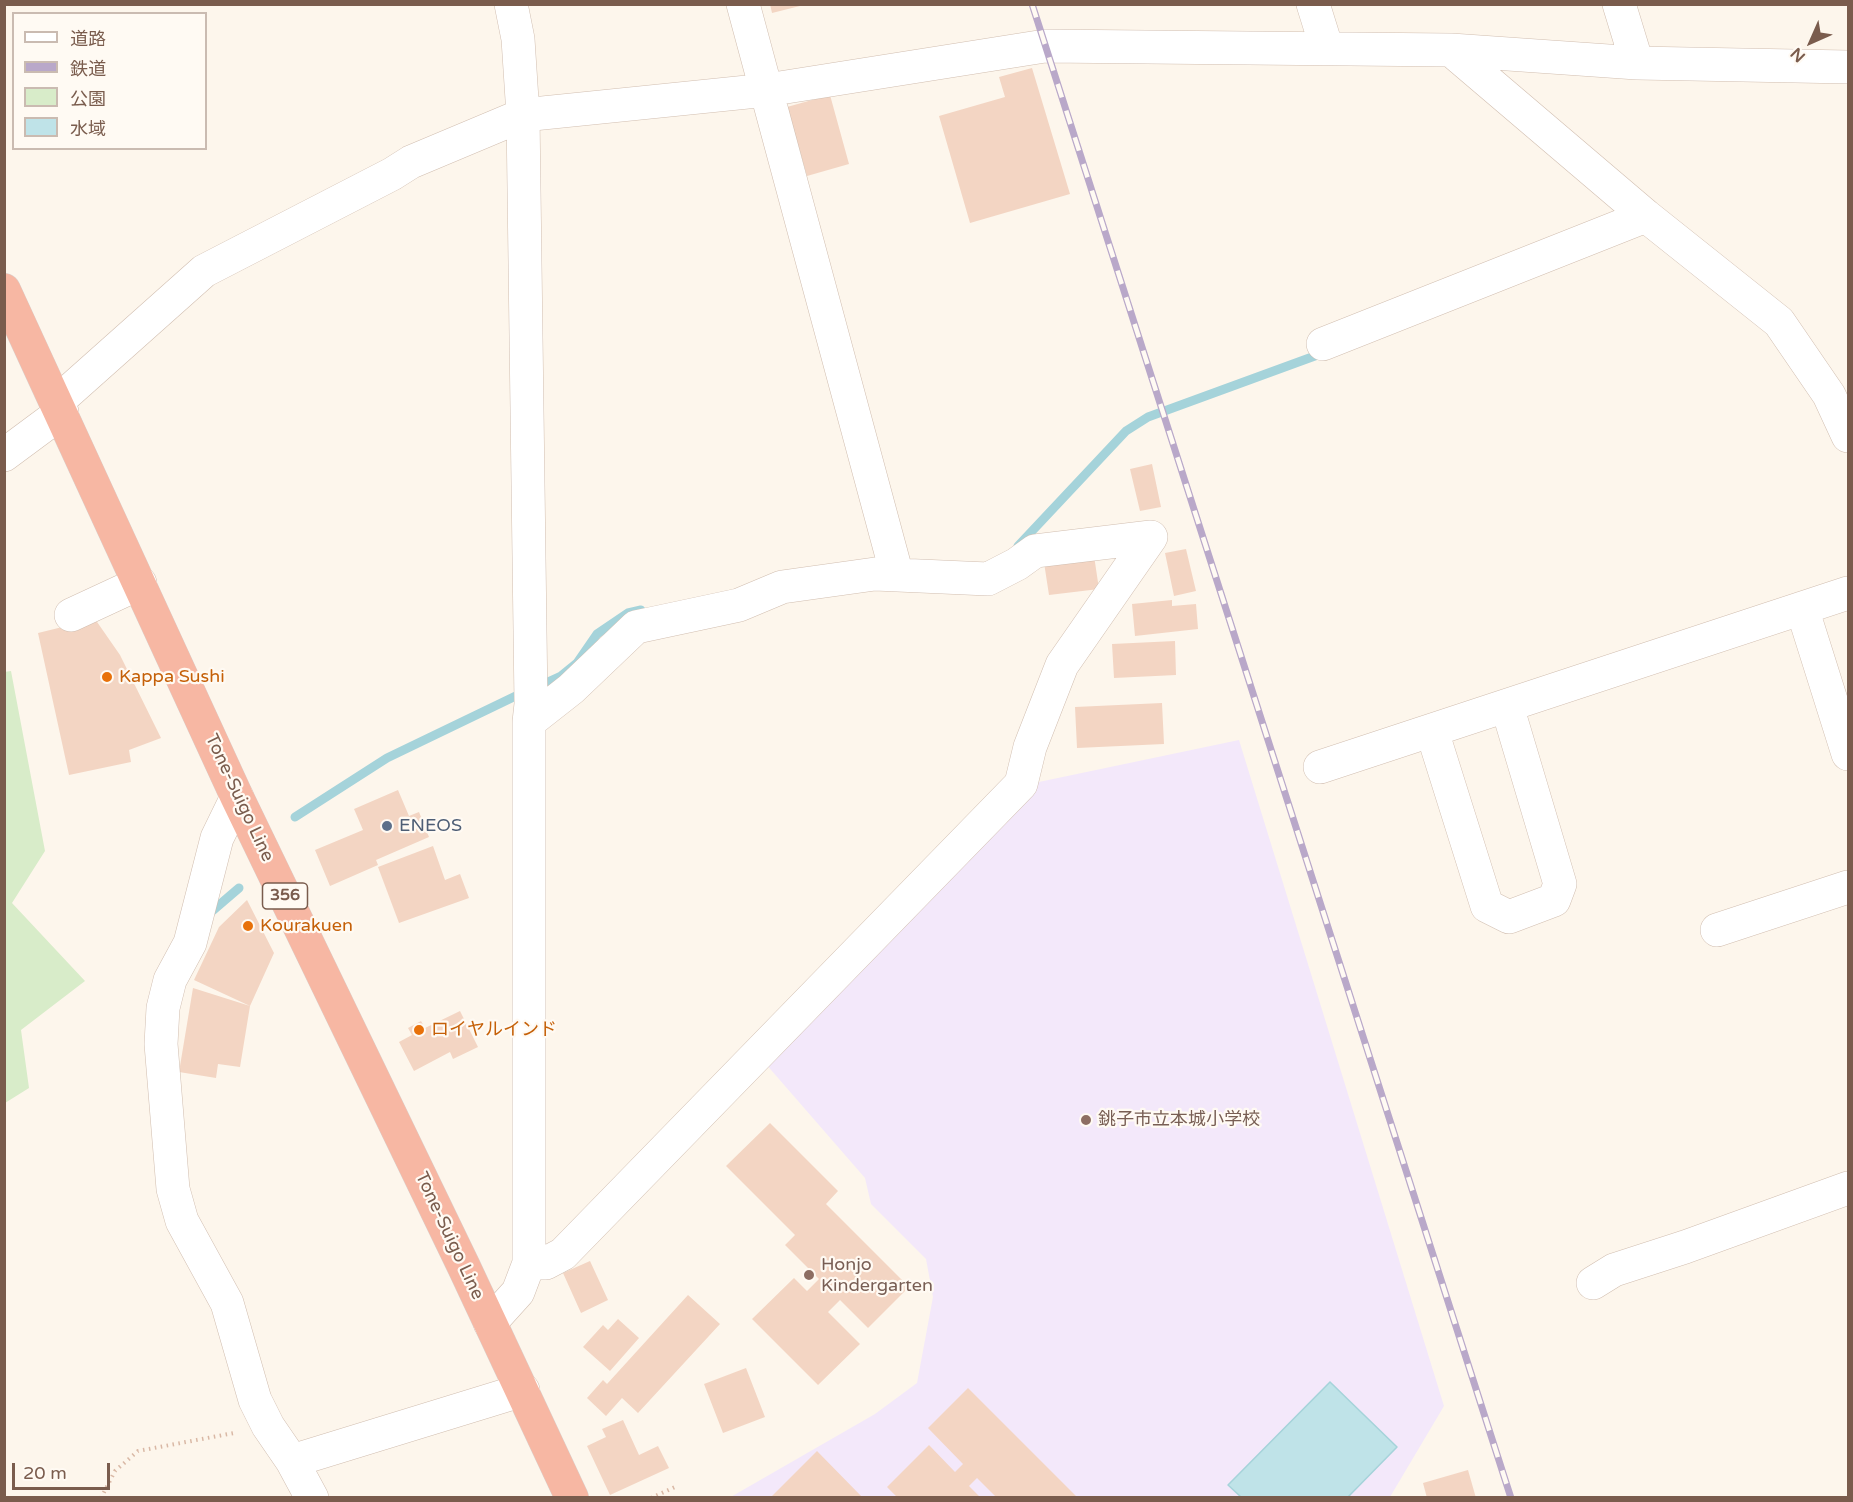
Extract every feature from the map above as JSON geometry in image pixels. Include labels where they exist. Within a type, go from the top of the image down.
[{"type":"highway","name":"Tone-Suigo Line","points":[[4,290],[237,797],[523,1390],[572,1497]]},
{"type":"street","points":[[490,1323],[518,1292],[529,1263],[530,700],[523,115],[518,39],[511,4]]},
{"type":"street","points":[[743,4],[897,575]]},
{"type":"street","points":[[1313,4],[1327,49]]},
{"type":"street","points":[[1619,4],[1637,63]]},
{"type":"street","points":[[4,455],[59,407],[204,271],[411,162],[523,115],[767,90],[1045,46],[1451,50],[1637,63],[1848,67]]},
{"type":"street","points":[[1451,50],[1646,216],[1779,322],[1829,394],[1848,436]]},
{"type":"street","points":[[1323,344],[1646,216]]},
{"type":"street","points":[[529,1263],[546,1263],[563,1254],[1021,784],[1030,747],[1062,665],[1151,537],[1035,551],[1017,564],[987,579],[876,574],[782,587],[739,605],[636,627],[572,689],[530,700]]},
{"type":"street","points":[[71,615],[140,583]]},
{"type":"street","points":[[1320,767],[1848,593]]},
{"type":"street","points":[[1802,608],[1848,754]]},
{"type":"street","points":[[1432,730],[1487,906],[1509,917],[1554,900],[1560,884],[1507,706]]},
{"type":"street","points":[[237,797],[217,838],[190,943],[170,980],[163,1008],[161,1044],[173,1189],[182,1221],[227,1303],[255,1400],[268,1426],[292,1461],[312,1497]]},
{"type":"street","points":[[1717,930],[1848,887]]},
{"type":"street","points":[[1593,1283],[1614,1270],[1848,1188]]},
{"type":"street","points":[[292,1461],[523,1390]]},
{"type":"path","points":[[101,1497],[115,1471],[138,1451],[268,1426]]},
{"type":"path","points":[[651,1497],[675,1487]]},
{"type":"shaded area","name":"銚子市立本城小学校","points":[[1239,740],[1444,1406],[1390,1497],[729,1498],[875,1414],[917,1383],[933,1297],[926,1259],[871,1204],[865,1178],[765,1063],[1034,783]]},
{"type":"green space","points":[[11,671],[45,851],[12,903],[85,981],[21,1030],[29,1088],[5,1103],[4,672]]},
{"type":"water","points":[[1330,1382],[1397,1447],[1348,1497],[1241,1497],[1228,1485]]},
{"type":"building","points":[[770,4],[804,4],[804,5],[772,13]]},
{"type":"building","points":[[1032,68],[1070,194],[970,223],[939,116],[1005,97],[999,77]]},
{"type":"building","points":[[830,95],[849,164],[807,176],[787,107]]},
{"type":"building","points":[[1152,464],[1161,507],[1140,511],[1130,469]]},
{"type":"building","points":[[1093,549],[1099,589],[1049,595],[1043,556]]},
{"type":"building","points":[[1186,549],[1196,591],[1174,596],[1165,553]]},
{"type":"building","points":[[1172,600],[1172,606],[1196,604],[1198,629],[1135,636],[1132,604]]},
{"type":"building","points":[[95,619],[120,655],[161,738],[129,750],[131,762],[69,775],[38,633]]},
{"type":"building","points":[[1175,641],[1176,675],[1114,678],[1112,644]]},
{"type":"building","points":[[1162,703],[1164,744],[1077,748],[1075,707]]},
{"type":"building","points":[[398,790],[409,816],[419,812],[429,837],[376,860],[378,865],[330,886],[315,850],[363,830],[354,809]]},
{"type":"building","points":[[433,846],[445,880],[460,874],[469,898],[399,923],[378,867]]},
{"type":"building","points":[[247,900],[274,953],[250,1006],[194,980],[219,927]]},
{"type":"building","points":[[193,988],[250,1006],[240,1067],[218,1064],[216,1078],[179,1072]]},
{"type":"building","points":[[460,1011],[478,1047],[453,1059],[450,1052],[414,1071],[399,1042],[412,1035],[408,1028],[421,1021],[425,1028]]},
{"type":"building","points":[[770,1123],[838,1191],[826,1204],[909,1287],[868,1328],[840,1300],[828,1312],[860,1344],[818,1385],[752,1319],[794,1278],[807,1291],[819,1279],[785,1245],[795,1235],[726,1166]]},
{"type":"building","points":[[590,1261],[608,1300],[581,1313],[563,1273]]},
{"type":"building","points":[[688,1295],[720,1324],[638,1413],[622,1398],[606,1416],[587,1398],[603,1380],[607,1384]]},
{"type":"building","points":[[618,1319],[639,1338],[610,1371],[583,1347],[603,1325],[608,1330]]},
{"type":"building","points":[[746,1368],[765,1417],[723,1433],[704,1384]]},
{"type":"building","points":[[968,1388],[1078,1498],[997,1498],[977,1478],[969,1486],[981,1498],[898,1498],[887,1487],[929,1445],[955,1472],[963,1464],[928,1428]]},
{"type":"building","points":[[623,1420],[639,1455],[658,1446],[669,1468],[610,1495],[587,1446],[606,1437],[602,1429]]},
{"type":"building","points":[[817,1451],[863,1498],[770,1498]]},
{"type":"building","points":[[1468,1470],[1476,1498],[1427,1498],[1423,1483]]},
{"type":"waterway","points":[[1018,546],[1126,431],[1148,417],[1323,353]]},
{"type":"waterway","points":[[537,687],[561,676],[577,663],[597,634],[628,613],[641,610]]},
{"type":"waterway","points":[[295,817],[387,758],[524,692]]},
{"type":"waterway","points":[[211,912],[239,888]]},
{"type":"railway","points":[[1032,4],[1511,1498]]},
{"type":"place","name":"Kappa Sushi","points":[[107,677]]},
{"type":"place","name":"ENEOS","points":[[387,826]]},
{"type":"place","name":"Kourakuen","points":[[248,926]]},
{"type":"place","name":"ロイヤルインド","points":[[419,1030]]},
{"type":"place","name":"銚子市立本城小学校","points":[[1086,1120]]},
{"type":"place","name":"Honjo Kindergarten","points":[[809,1275]]}]
